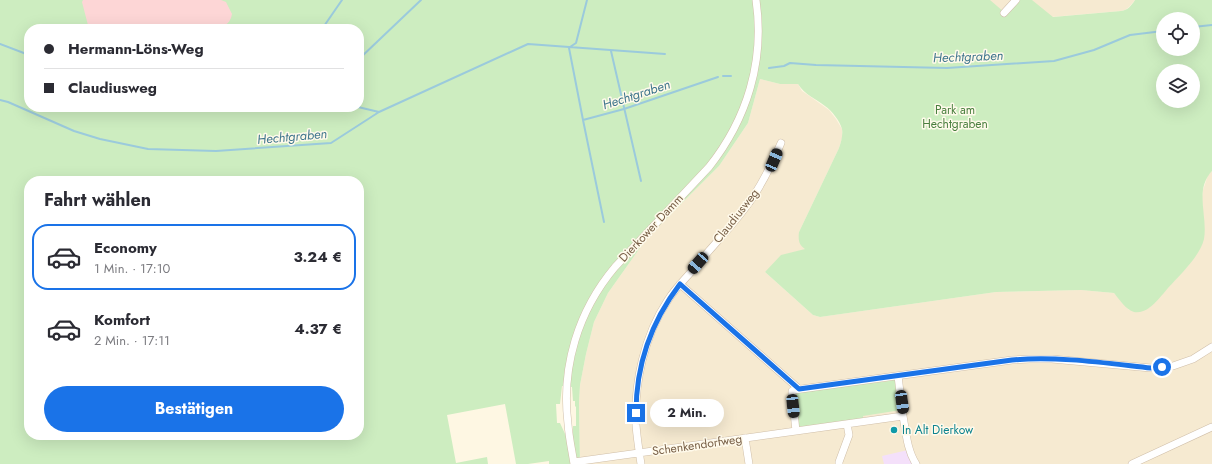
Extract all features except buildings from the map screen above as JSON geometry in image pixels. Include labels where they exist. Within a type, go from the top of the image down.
[{"type":"street","name":"Dierkower Damm","points":[[574,463],[568,424],[567,385],[570,357],[578,328],[590,302],[604,279],[709,167],[722,150],[730,136],[746,101],[755,68],[758,30],[756,0]]},
{"type":"street","points":[[1004,13],[1016,0]]},
{"type":"street","name":"Claudiusweg","points":[[641,464],[636,425],[639,374],[648,340],[658,317],[680,284],[753,197],[774,160],[781,143]]},
{"type":"street","points":[[680,284],[799,389]]},
{"type":"street","points":[[796,431],[792,391],[799,389],[1029,359],[1074,360],[1151,368],[1174,366],[1193,359],[1212,347]]},
{"type":"street","points":[[898,376],[909,450],[916,464]]},
{"type":"street","name":"Schenkendorfweg","points":[[574,463],[903,416]]},
{"type":"street","points":[[839,464],[849,435],[847,424]]},
{"type":"street","points":[[1132,464],[1212,428]]},
{"type":"street","points":[[746,438],[749,464]]},
{"type":"shaded area","points":[[0,0],[294,0],[282,24],[24,24]]},
{"type":"shaded area","points":[[971,0],[1135,0],[1129,7],[1121,11],[1016,20]]},
{"type":"shaded area","points":[[760,79],[780,84],[798,84],[802,91],[829,110],[842,129],[842,138],[839,148],[799,232],[806,249],[794,253],[765,272],[813,315],[820,317],[996,292],[1081,290],[1114,293],[1129,310],[1149,308],[1188,266],[1198,251],[1203,240],[1204,230],[1203,190],[1208,175],[1212,171],[1212,464],[580,464],[580,385],[594,322],[608,293],[647,238],[719,166],[748,123]]},
{"type":"shaded area","points":[[908,450],[913,464],[884,464],[882,456]]},
{"type":"green space","name":"Park am Hechtgraben","points":[[0,0],[83,0],[82,2],[88,24],[24,24],[24,112],[364,112],[364,24],[227,24],[230,21],[232,14],[226,2],[221,0],[990,0],[1004,12],[1016,0],[1032,0],[1053,17],[1126,10],[1135,0],[1212,0],[1212,171],[1204,186],[1204,239],[1198,252],[1189,265],[1149,308],[1140,312],[1131,311],[1114,293],[1081,290],[996,292],[820,317],[813,315],[765,272],[781,255],[805,249],[799,242],[799,232],[839,148],[842,129],[838,120],[830,111],[807,94],[798,84],[780,84],[760,79],[748,123],[719,166],[647,238],[608,293],[594,322],[580,385],[580,464],[549,464],[549,461],[516,464],[505,404],[447,415],[456,463],[487,457],[488,464],[0,464]],"holes":[[[562,386],[572,387],[573,401],[575,401],[576,407],[576,426],[573,426],[573,436],[566,436],[560,423],[557,423],[556,404],[560,404]]]},
{"type":"green space","points":[[889,379],[894,379],[897,383],[901,410],[863,416],[863,419],[801,428],[799,426],[794,393],[889,381]]},
{"type":"waterway","points":[[325,24],[342,0]]},
{"type":"waterway","points":[[364,54],[421,0]]},
{"type":"waterway","points":[[570,47],[576,43],[587,0]]},
{"type":"waterway","name":"Hechtgraben","points":[[1200,26],[1212,25]]},
{"type":"waterway","name":"Hechtgraben","points":[[769,68],[784,66],[790,63],[947,68],[1054,61],[1094,50],[1130,35],[1156,32]]},
{"type":"waterway","points":[[0,44],[24,53]]},
{"type":"waterway","name":"Hechtgraben","points":[[31,112],[74,131],[100,139],[148,149],[216,151],[331,143],[379,112],[528,44],[665,54]]},
{"type":"waterway","points":[[569,48],[604,222]]},
{"type":"waterway","points":[[611,51],[641,181]]},
{"type":"waterway","name":"Hechtgraben","points":[[723,76],[731,76]]},
{"type":"waterway","name":"Hechtgraben","points":[[583,120],[624,109],[718,77]]},
{"type":"waterway","name":"Hechtgraben","points":[[0,100],[24,109]]},
{"type":"waterway","points":[[364,108],[379,112]]},
{"type":"place","name":"In Alt Dierkow","points":[[894,430]]},
{"type":"route","points":[[636,413],[639,374],[650,335],[668,300],[680,284],[799,389],[1012,360],[1074,360],[1151,368],[1162,367]]}]
